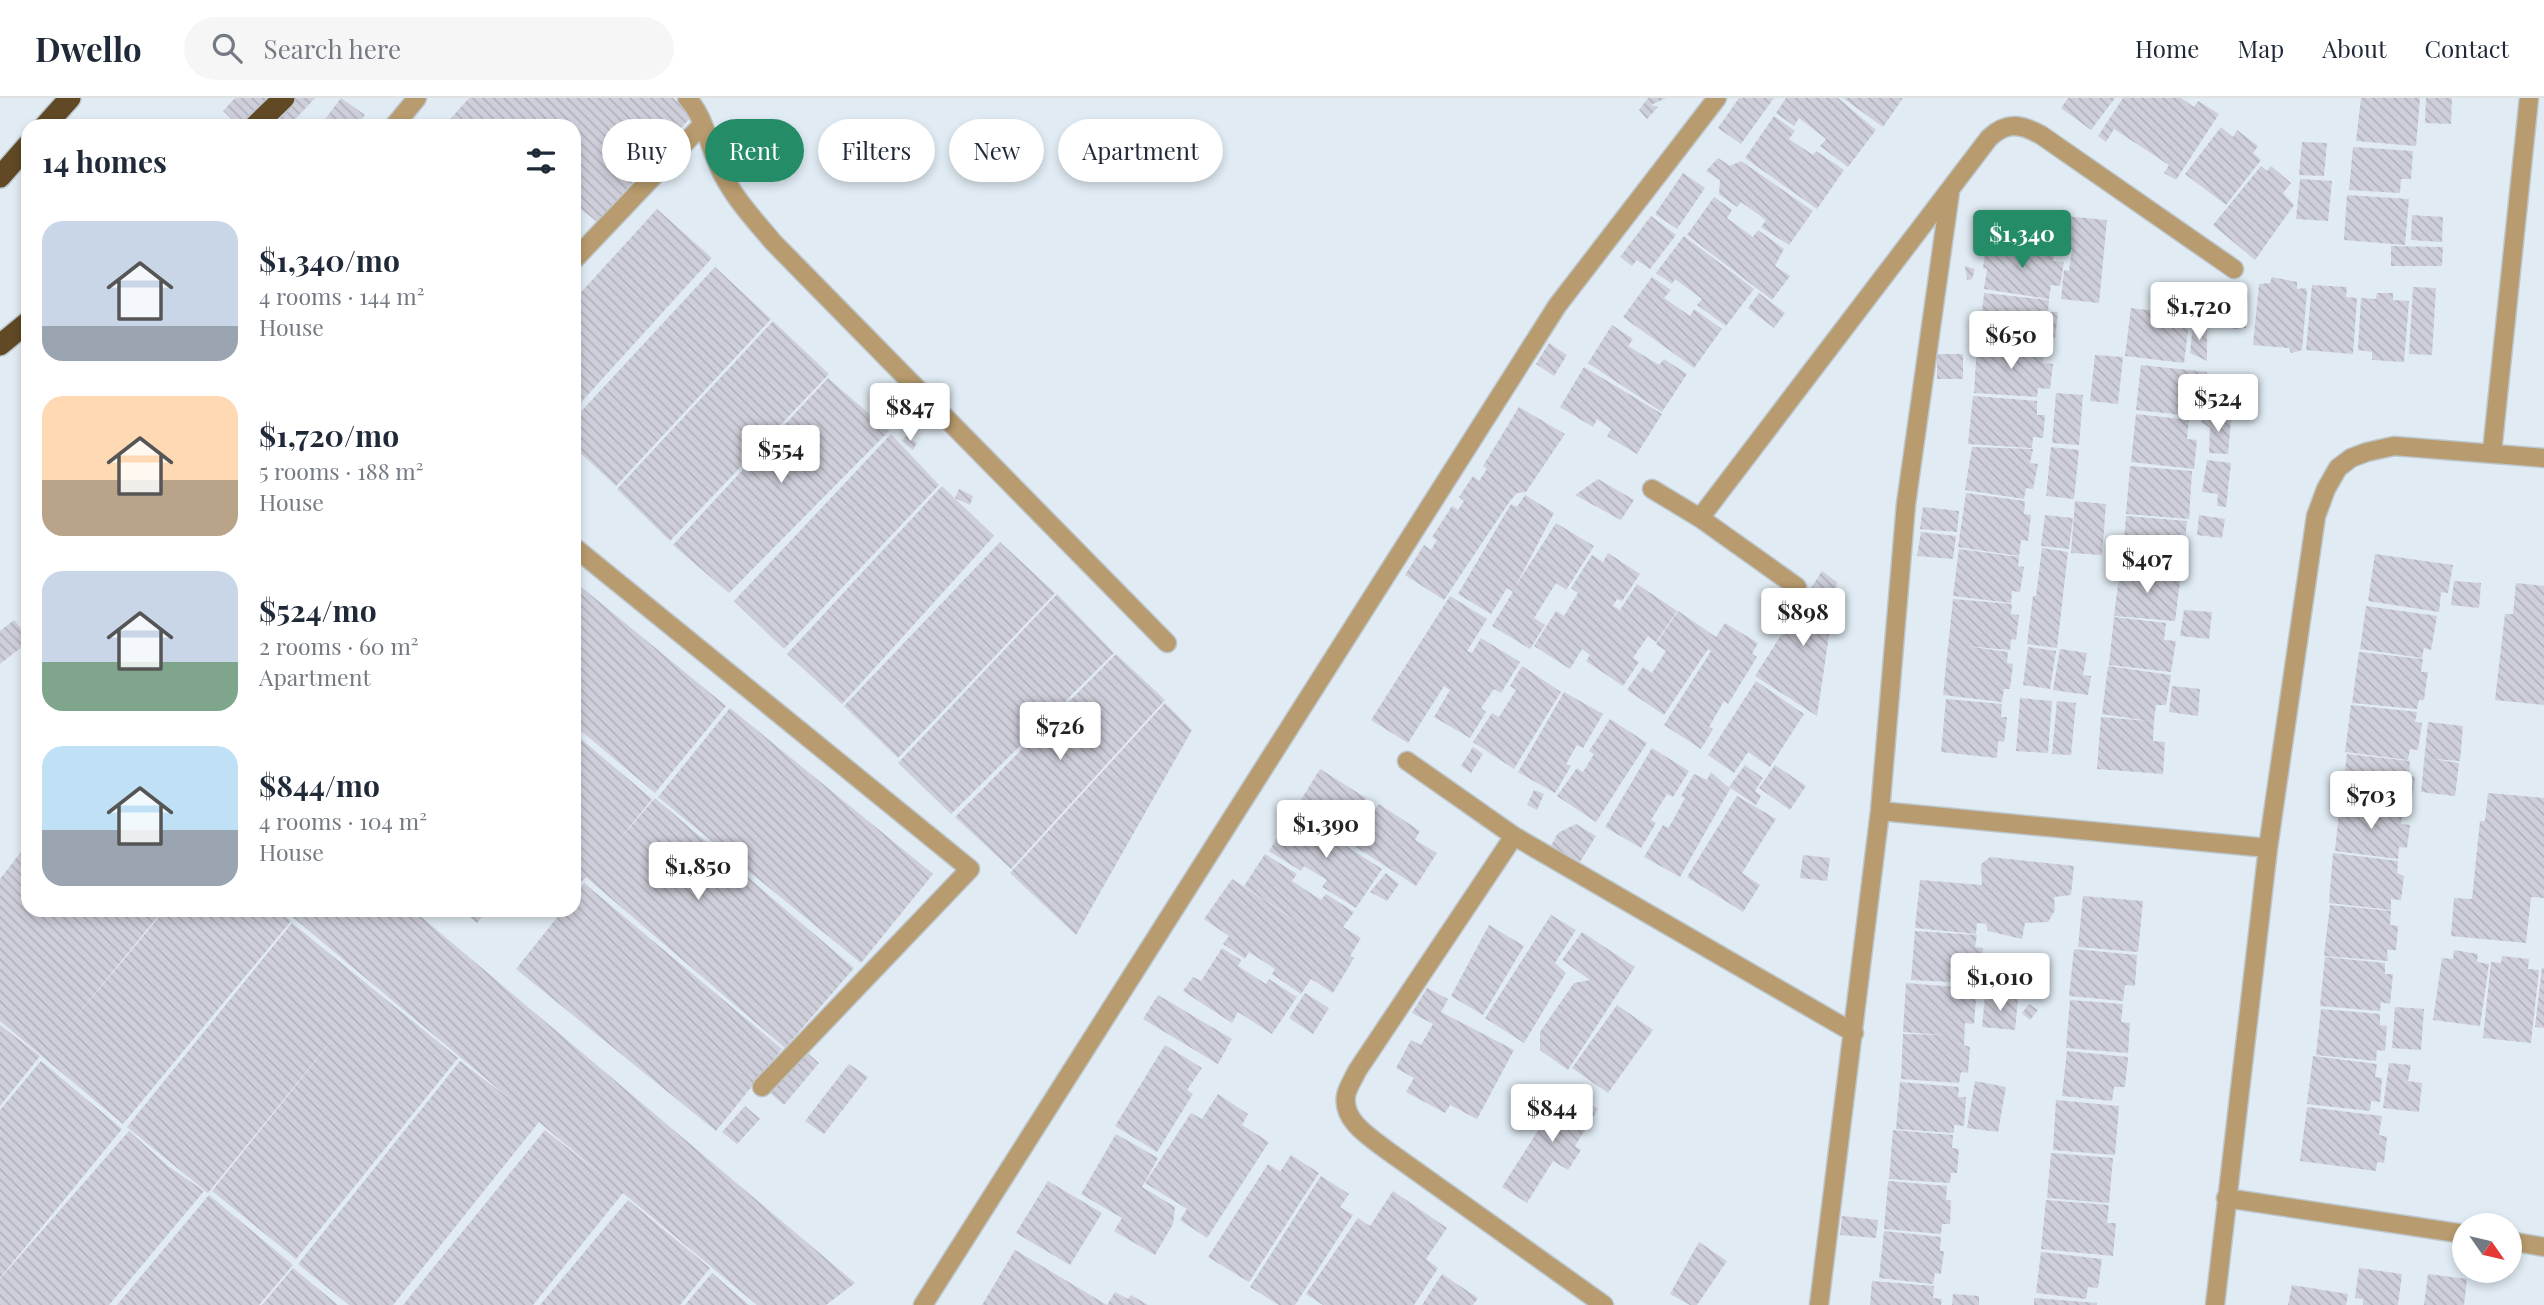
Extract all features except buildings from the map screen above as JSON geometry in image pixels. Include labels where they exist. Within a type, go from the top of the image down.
[{"type":"highway","points":[[51,119],[70,98]]},
{"type":"highway","points":[[263,119],[284,98]]},
{"type":"highway","points":[[0,177],[21,153]]},
{"type":"highway","points":[[0,345],[21,328]]},
{"type":"street","points":[[400,119],[417,98]]},
{"type":"street","points":[[687,98],[703,124],[718,167],[737,198],[773,242],[1167,643]]},
{"type":"street","points":[[923,1305],[1557,306],[1717,98]]},
{"type":"street","points":[[2491,452],[2529,98]]},
{"type":"street","points":[[581,253],[703,124]]},
{"type":"street","points":[[1700,518],[1989,138],[2000,128],[2011,125],[2026,127],[2234,269]]},
{"type":"street","points":[[1819,1305],[1880,811],[1906,504],[1950,191]]},
{"type":"street","points":[[2215,1305],[2268,848],[2316,516],[2326,489],[2338,468],[2351,458],[2394,446],[2544,458]]},
{"type":"street","points":[[1652,489],[1700,518],[1797,587]]},
{"type":"street","points":[[581,553],[970,869],[762,1087]]},
{"type":"street","points":[[1407,761],[1514,836],[1854,1032]]},
{"type":"street","points":[[1880,811],[2268,848]]},
{"type":"street","points":[[1514,836],[1357,1071],[1346,1096],[1348,1115],[1388,1151],[1604,1305]]},
{"type":"street","points":[[2226,1198],[2452,1232]]},
{"type":"street","points":[[2522,1243],[2544,1247]]}]
